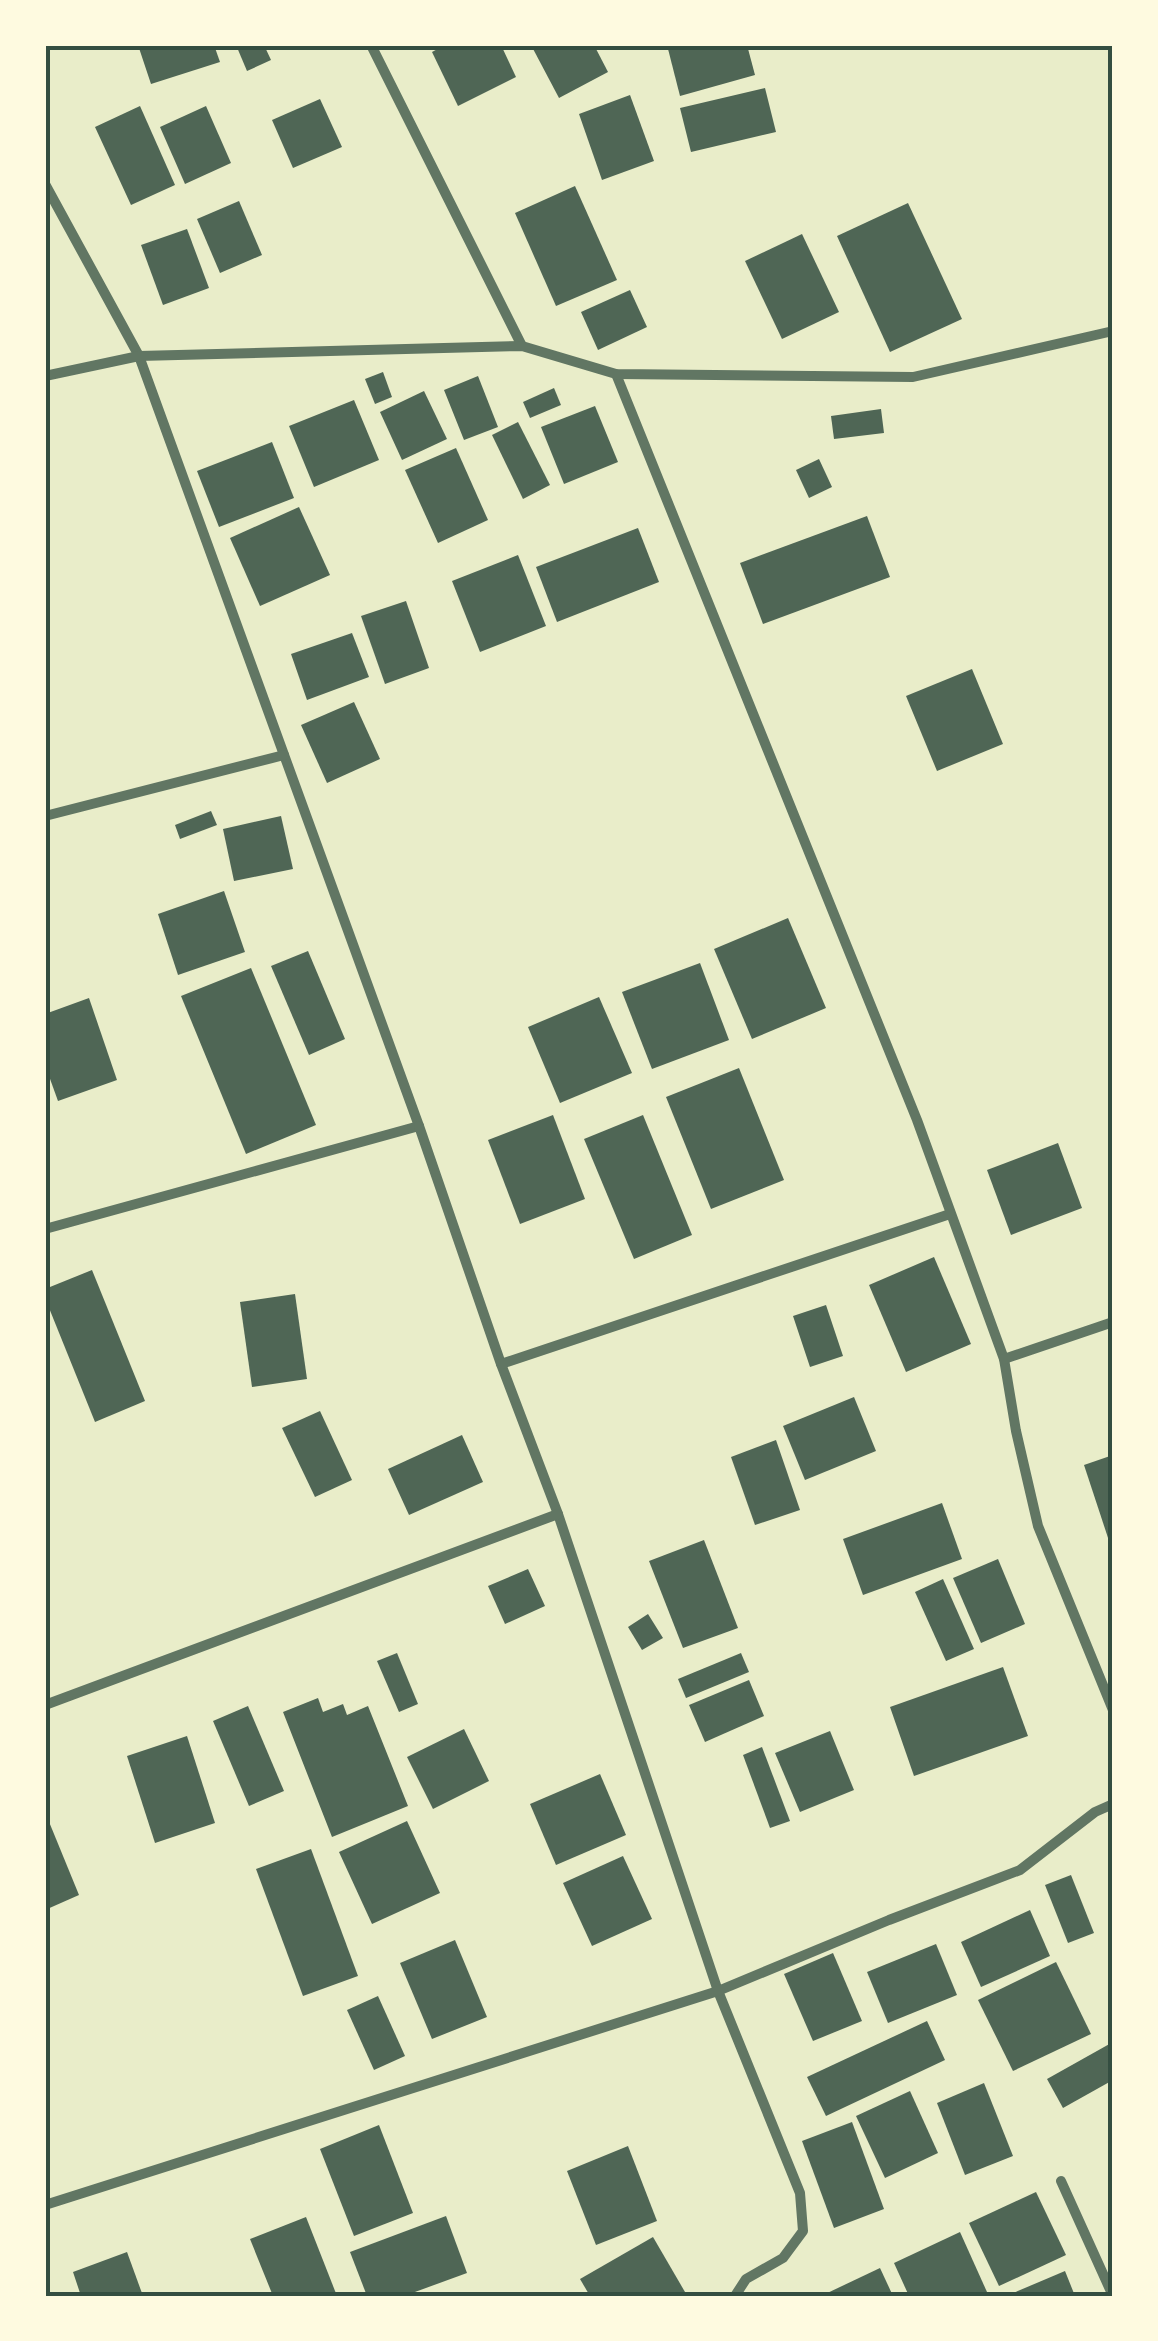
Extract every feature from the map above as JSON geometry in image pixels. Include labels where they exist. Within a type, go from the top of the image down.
[{"type":"street","points":[[371,45],[522,346]]},
{"type":"street","points":[[45,184],[139,356],[419,1126],[500,1364],[558,1514],[718,1991],[800,2193],[803,2231],[783,2258],[746,2279],[735,2296]]},
{"type":"street","points":[[45,376],[139,356],[522,346],[616,374],[912,377],[1113,331]]},
{"type":"street","points":[[616,374],[902,1084],[1004,1359],[1038,1526],[1113,1710]]},
{"type":"street","points":[[45,816],[284,755]]},
{"type":"street","points":[[45,1229],[419,1126]]},
{"type":"street","points":[[500,1364],[950,1214]]},
{"type":"street","points":[[1004,1359],[1113,1322]]},
{"type":"street","points":[[45,1705],[558,1514]]},
{"type":"street","points":[[45,2204],[718,1991],[1020,1870],[1096,1812],[1113,1804]]},
{"type":"street","points":[[1061,2180],[1113,2296]]},
{"type":"building","points":[[138,45],[214,45],[220,62],[151,84]]},
{"type":"building","points":[[236,45],[264,45],[271,60],[247,71]]},
{"type":"building","points":[[445,45],[501,45],[516,77],[458,106],[432,52]]},
{"type":"building","points":[[531,45],[594,45],[608,72],[559,98]]},
{"type":"building","points":[[667,45],[747,45],[755,75],[680,96]]},
{"type":"building","points":[[765,88],[776,132],[691,152],[680,108]]},
{"type":"building","points":[[630,95],[654,161],[602,180],[579,114]]},
{"type":"building","points":[[320,99],[342,147],[293,168],[272,120]]},
{"type":"building","points":[[140,106],[175,185],[131,205],[95,127]]},
{"type":"building","points":[[206,106],[231,163],[185,184],[160,127]]},
{"type":"building","points":[[575,186],[617,280],[556,306],[515,213]]},
{"type":"building","points":[[239,201],[262,255],[220,273],[197,219]]},
{"type":"building","points":[[908,203],[962,319],[890,352],[837,236]]},
{"type":"building","points":[[187,229],[209,288],[163,305],[141,245]]},
{"type":"building","points":[[802,234],[839,312],[782,339],[745,261]]},
{"type":"building","points":[[630,290],[647,327],[598,350],[581,312]]},
{"type":"building","points":[[383,372],[392,397],[375,404],[365,379]]},
{"type":"building","points":[[478,376],[498,427],[464,440],[444,390]]},
{"type":"building","points":[[554,388],[561,405],[530,418],[523,402]]},
{"type":"building","points":[[424,391],[447,439],[402,460],[380,412]]},
{"type":"building","points":[[354,400],[379,460],[314,487],[289,426]]},
{"type":"building","points":[[595,406],[618,462],[564,484],[541,427]]},
{"type":"building","points":[[881,409],[884,433],[834,439],[831,416]]},
{"type":"building","points":[[518,422],[550,485],[523,499],[492,435]]},
{"type":"building","points":[[272,442],[294,498],[219,527],[197,471]]},
{"type":"building","points":[[456,448],[488,520],[438,543],[405,470]]},
{"type":"building","points":[[819,459],[832,487],[809,498],[796,470]]},
{"type":"building","points":[[299,507],[330,575],[260,606],[230,538]]},
{"type":"building","points":[[867,516],[890,577],[763,624],[740,563]]},
{"type":"building","points":[[638,528],[659,582],[557,622],[536,567]]},
{"type":"building","points":[[518,555],[546,626],[480,652],[452,581]]},
{"type":"building","points":[[406,601],[429,668],[385,684],[361,616]]},
{"type":"building","points":[[352,633],[369,677],[307,700],[291,654]]},
{"type":"building","points":[[972,669],[1003,744],[937,771],[906,696]]},
{"type":"building","points":[[354,702],[380,759],[327,783],[301,725]]},
{"type":"building","points":[[211,811],[217,825],[180,839],[175,825]]},
{"type":"building","points":[[281,816],[293,869],[234,881],[223,829]]},
{"type":"building","points":[[224,891],[245,952],[178,975],[158,914]]},
{"type":"building","points":[[788,918],[826,1008],[752,1039],[714,949]]},
{"type":"building","points":[[308,951],[345,1039],[309,1055],[271,966]]},
{"type":"building","points":[[700,963],[729,1040],[652,1069],[622,992]]},
{"type":"building","points":[[251,968],[316,1125],[246,1154],[181,996]]},
{"type":"building","points":[[599,997],[632,1073],[560,1103],[528,1027]]},
{"type":"building","points":[[89,998],[117,1080],[58,1101],[45,1065],[45,1014]]},
{"type":"building","points":[[739,1068],[784,1180],[711,1209],[666,1097]]},
{"type":"building","points":[[553,1115],[585,1199],[520,1224],[488,1140]]},
{"type":"building","points":[[643,1115],[692,1235],[634,1259],[584,1139]]},
{"type":"building","points":[[1058,1143],[1082,1208],[1011,1235],[987,1170]]},
{"type":"building","points":[[934,1257],[971,1344],[906,1372],[869,1285]]},
{"type":"building","points":[[92,1270],[145,1401],[95,1422],[45,1298],[45,1289]]},
{"type":"building","points":[[295,1294],[307,1379],[252,1387],[240,1302]]},
{"type":"building","points":[[826,1305],[843,1356],[810,1367],[793,1316]]},
{"type":"building","points":[[854,1397],[876,1451],[805,1480],[783,1426]]},
{"type":"building","points":[[320,1411],[352,1480],[315,1497],[282,1428]]},
{"type":"building","points":[[462,1435],[483,1482],[409,1515],[388,1469]]},
{"type":"building","points":[[776,1440],[800,1510],[755,1525],[731,1457]]},
{"type":"building","points":[[1113,1455],[1113,1550],[1112,1550],[1084,1465]]},
{"type":"building","points":[[942,1503],[962,1559],[863,1595],[843,1539]]},
{"type":"building","points":[[704,1540],[738,1628],[683,1648],[649,1561]]},
{"type":"building","points":[[998,1559],[1025,1624],[981,1643],[953,1578]]},
{"type":"building","points":[[528,1569],[545,1606],[505,1624],[488,1586]]},
{"type":"building","points":[[943,1579],[974,1649],[946,1661],[915,1592]]},
{"type":"building","points":[[648,1614],[663,1638],[642,1650],[628,1627]]},
{"type":"building","points":[[397,1653],[418,1704],[399,1712],[377,1661]]},
{"type":"building","points":[[741,1653],[749,1672],[686,1698],[678,1679]]},
{"type":"building","points":[[1003,1667],[1028,1736],[914,1776],[890,1707]]},
{"type":"building","points":[[749,1680],[764,1716],[705,1742],[689,1705]]},
{"type":"building","points":[[318,1698],[323,1712],[343,1704],[347,1715],[368,1706],[408,1806],[332,1837],[283,1712]]},
{"type":"building","points":[[248,1706],[284,1791],[249,1806],[213,1721]]},
{"type":"building","points":[[464,1729],[489,1781],[433,1809],[407,1757]]},
{"type":"building","points":[[830,1731],[854,1790],[800,1812],[775,1753]]},
{"type":"building","points":[[187,1736],[215,1823],[155,1843],[127,1756]]},
{"type":"building","points":[[762,1747],[790,1821],[770,1828],[743,1755]]},
{"type":"building","points":[[600,1774],[626,1835],[556,1865],[530,1804]]},
{"type":"building","points":[[45,1812],[79,1895],[45,1910]]},
{"type":"building","points":[[407,1821],[440,1893],[372,1924],[339,1852]]},
{"type":"building","points":[[311,1849],[358,1976],[303,1996],[256,1869]]},
{"type":"building","points":[[623,1856],[652,1919],[592,1946],[563,1883]]},
{"type":"building","points":[[1071,1875],[1094,1933],[1068,1943],[1045,1885]]},
{"type":"building","points":[[1030,1910],[1050,1956],[981,1987],[961,1942]]},
{"type":"building","points":[[455,1940],[487,2017],[432,2039],[400,1963]]},
{"type":"building","points":[[936,1944],[957,1995],[888,2023],[867,1972]]},
{"type":"building","points":[[833,1953],[862,2021],[813,2041],[784,1974]]},
{"type":"building","points":[[1056,1962],[1091,2034],[1013,2071],[978,2000]]},
{"type":"building","points":[[378,1996],[405,2056],[374,2070],[347,2010]]},
{"type":"building","points":[[927,2021],[945,2060],[826,2116],[807,2077]]},
{"type":"building","points":[[1113,2042],[1113,2080],[1063,2108],[1047,2079]]},
{"type":"building","points":[[984,2083],[1013,2156],[965,2175],[937,2103]]},
{"type":"building","points":[[910,2091],[938,2153],[885,2178],[856,2116]]},
{"type":"building","points":[[852,2122],[884,2209],[834,2228],[802,2141]]},
{"type":"building","points":[[379,2125],[413,2213],[354,2236],[320,2149]]},
{"type":"building","points":[[628,2146],[657,2221],[596,2245],[567,2171]]},
{"type":"building","points":[[1036,2192],[1066,2255],[999,2286],[969,2223]]},
{"type":"building","points":[[446,2216],[467,2273],[404,2296],[367,2296],[350,2252]]},
{"type":"building","points":[[306,2217],[337,2296],[273,2296],[250,2239]]},
{"type":"building","points":[[960,2232],[987,2292],[979,2296],[909,2296],[894,2263]]},
{"type":"building","points":[[653,2237],[685,2292],[679,2296],[590,2296],[580,2279]]},
{"type":"building","points":[[127,2252],[143,2296],[81,2296],[73,2272]]},
{"type":"building","points":[[880,2268],[893,2296],[821,2296]]},
{"type":"building","points":[[1065,2271],[1075,2296],[1006,2296]]}]
